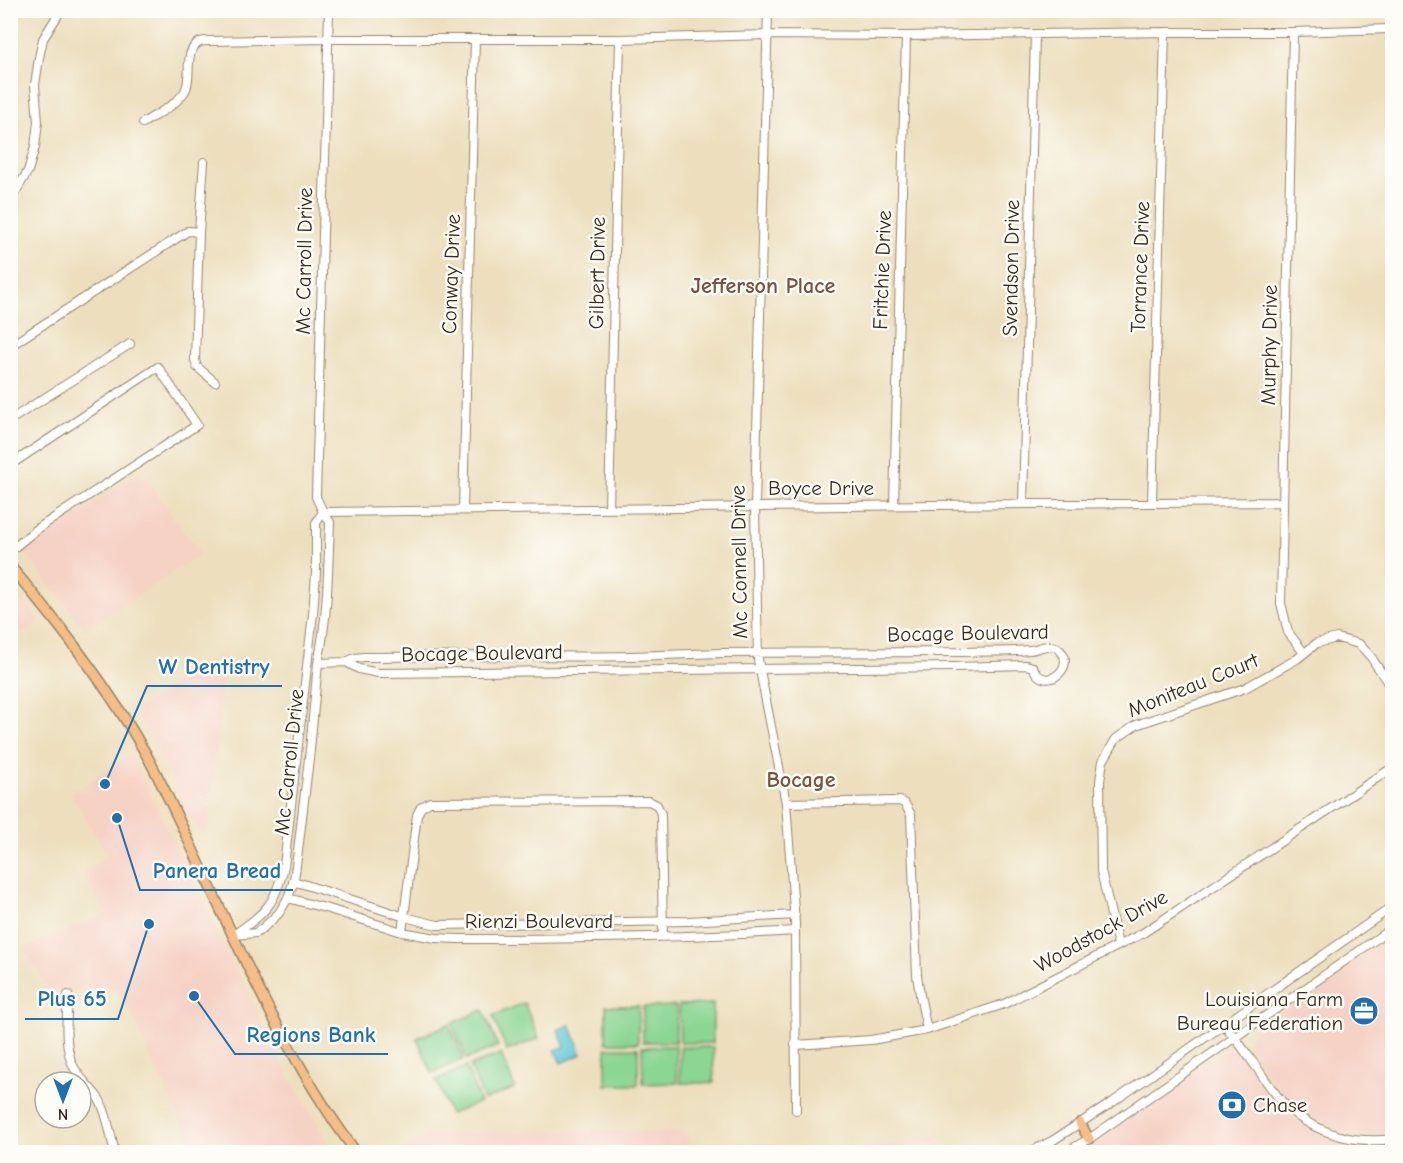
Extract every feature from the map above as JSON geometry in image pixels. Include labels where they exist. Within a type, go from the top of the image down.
[{"type":"main road","points":[[10,566],[78,650],[130,727],[165,790],[290,1048],[344,1137],[356,1152]]},
{"type":"main road","points":[[1080,1124],[1089,1139]]},
{"type":"street","points":[[10,201],[28,171],[35,147],[38,122],[35,85],[39,58],[44,39],[61,10]]},
{"type":"street","name":"Mc Carroll Drive","points":[[234,935],[255,933],[262,929],[279,913],[288,898],[293,882],[326,607],[330,522],[316,498],[329,10]]},
{"type":"street","name":"Mc Connell Drive","points":[[768,10],[755,507],[758,654],[786,803],[795,915],[796,1110]]},
{"type":"street","points":[[143,123],[177,101],[189,82],[189,56],[199,42],[209,41],[620,39],[767,35],[906,36],[1389,29]]},
{"type":"street","name":"Torrance Drive","points":[[1152,503],[1165,32]]},
{"type":"street","name":"Murphy Drive","points":[[1293,32],[1281,603],[1288,632],[1304,653]]},
{"type":"street","name":"Svendson Drive","points":[[1023,504],[1035,34]]},
{"type":"street","name":"Fritchie Drive","points":[[894,505],[906,36]]},
{"type":"street","name":"Conway Drive","points":[[463,509],[476,39]]},
{"type":"street","name":"Gilbert Drive","points":[[609,508],[620,39]]},
{"type":"street","points":[[204,162],[199,232],[195,360],[197,367],[215,382]]},
{"type":"street","points":[[10,346],[188,231],[199,232]]},
{"type":"street","points":[[10,420],[130,344]]},
{"type":"street","points":[[10,465],[158,367],[197,425],[37,529],[10,551]]},
{"type":"street","name":"Boyce Drive","points":[[323,512],[1283,502]]},
{"type":"street","name":"Mc Carroll Drive","points":[[234,935],[257,918],[268,906],[279,886],[284,866],[313,614],[316,524],[323,512]]},
{"type":"street","name":"Moniteau Court","points":[[1118,945],[1101,871],[1100,781],[1102,761],[1116,740],[1136,724],[1245,688],[1279,670],[1317,643],[1337,638],[1359,644],[1371,657],[1392,689]]},
{"type":"street","name":"Bocage Boulevard","points":[[318,663],[346,662],[364,657],[998,651],[1032,650],[1052,646],[1062,654],[1064,666],[1056,676],[1044,678],[1038,675],[1033,667],[1026,665],[955,668],[378,673],[359,669],[346,662]]},
{"type":"street","name":"Woodstock Drive","points":[[795,1045],[871,1040],[927,1030],[1004,1004],[1143,933],[1392,768]]},
{"type":"street","points":[[402,932],[417,815],[421,807],[430,802],[649,801],[657,805],[661,814],[663,937]]},
{"type":"street","points":[[786,803],[900,801],[907,807],[911,815],[918,984],[927,1030]]},
{"type":"street","name":"Rienzi Boulevard","points":[[293,882],[437,925],[663,922],[795,915]]},
{"type":"street","name":"Rienzi Boulevard","points":[[288,898],[402,932],[436,938],[607,939],[795,931]]},
{"type":"street","points":[[1030,1152],[1052,1141],[1113,1102],[1392,907]]},
{"type":"street","points":[[1066,1152],[1089,1139],[1392,928]]},
{"type":"street","points":[[68,995],[67,1035],[71,1062],[104,1108],[114,1152]]},
{"type":"street","points":[[1224,1024],[1280,1099],[1308,1123],[1352,1139],[1392,1138]]},
{"type":"shaded area","points":[[141,471],[200,554],[86,630],[24,552]]},
{"type":"shaded area","points":[[11,585],[40,621],[10,642]]},
{"type":"shaded area","points":[[225,653],[209,830],[200,834],[135,710]]},
{"type":"shaded area","points":[[131,754],[275,1052],[334,1152],[196,1152],[142,1040],[139,1027],[117,988],[49,991],[24,948],[107,914],[82,872],[108,856],[71,794]]},
{"type":"shaded area","points":[[1392,935],[1392,1135],[1366,1136],[1339,1131],[1318,1122],[1290,1103],[1249,1048],[1248,1041],[1250,1035],[1255,1031]]},
{"type":"shaded area","points":[[1236,1050],[1242,1054],[1269,1094],[1296,1120],[1323,1135],[1344,1142],[1372,1145],[1375,1152],[1077,1152],[1225,1051]]},
{"type":"shaded area","points":[[563,1131],[689,1132],[689,1152],[401,1152],[430,1134]]},
{"type":"shaded area","points":[[936,1134],[945,1152],[842,1152],[898,1144]]},
{"type":"green space","points":[[524,1003],[539,1038],[507,1051],[493,1016]]},
{"type":"green space","points":[[713,1004],[713,1043],[680,1043],[679,1005]]},
{"type":"green space","points":[[606,1006],[639,1006],[638,1043],[606,1043]]},
{"type":"green space","points":[[676,1006],[676,1042],[643,1042],[643,1007]]},
{"type":"green space","points":[[483,1010],[498,1046],[467,1059],[452,1023]]},
{"type":"green space","points":[[449,1024],[464,1059],[432,1073],[417,1038]]},
{"type":"green space","points":[[676,1046],[677,1083],[643,1084],[642,1047]]},
{"type":"green space","points":[[680,1047],[713,1047],[714,1083],[680,1083]]},
{"type":"green space","points":[[606,1048],[638,1048],[638,1085],[606,1085]]},
{"type":"green space","points":[[501,1054],[515,1088],[484,1100],[470,1066]]},
{"type":"green space","points":[[466,1067],[480,1102],[450,1114],[436,1080]]},
{"type":"water","points":[[570,1025],[582,1054],[561,1063],[555,1050],[565,1047],[558,1030]]},
{"type":"place","name":"W Dentistry","points":[[105,784]]},
{"type":"place","name":"Panera Bread","points":[[117,818]]},
{"type":"place","name":"Plus 65","points":[[149,924]]},
{"type":"place","name":"Regions Bank","points":[[194,996]]},
{"type":"place","name":"Louisiana Farm Bureau Federation","points":[[1364,1011]]},
{"type":"place","name":"Chase","points":[[1232,1105]]},
{"type":"district","name":"Jefferson Place","points":[[763,286]]},
{"type":"district","name":"Bocage","points":[[801,780]]}]
